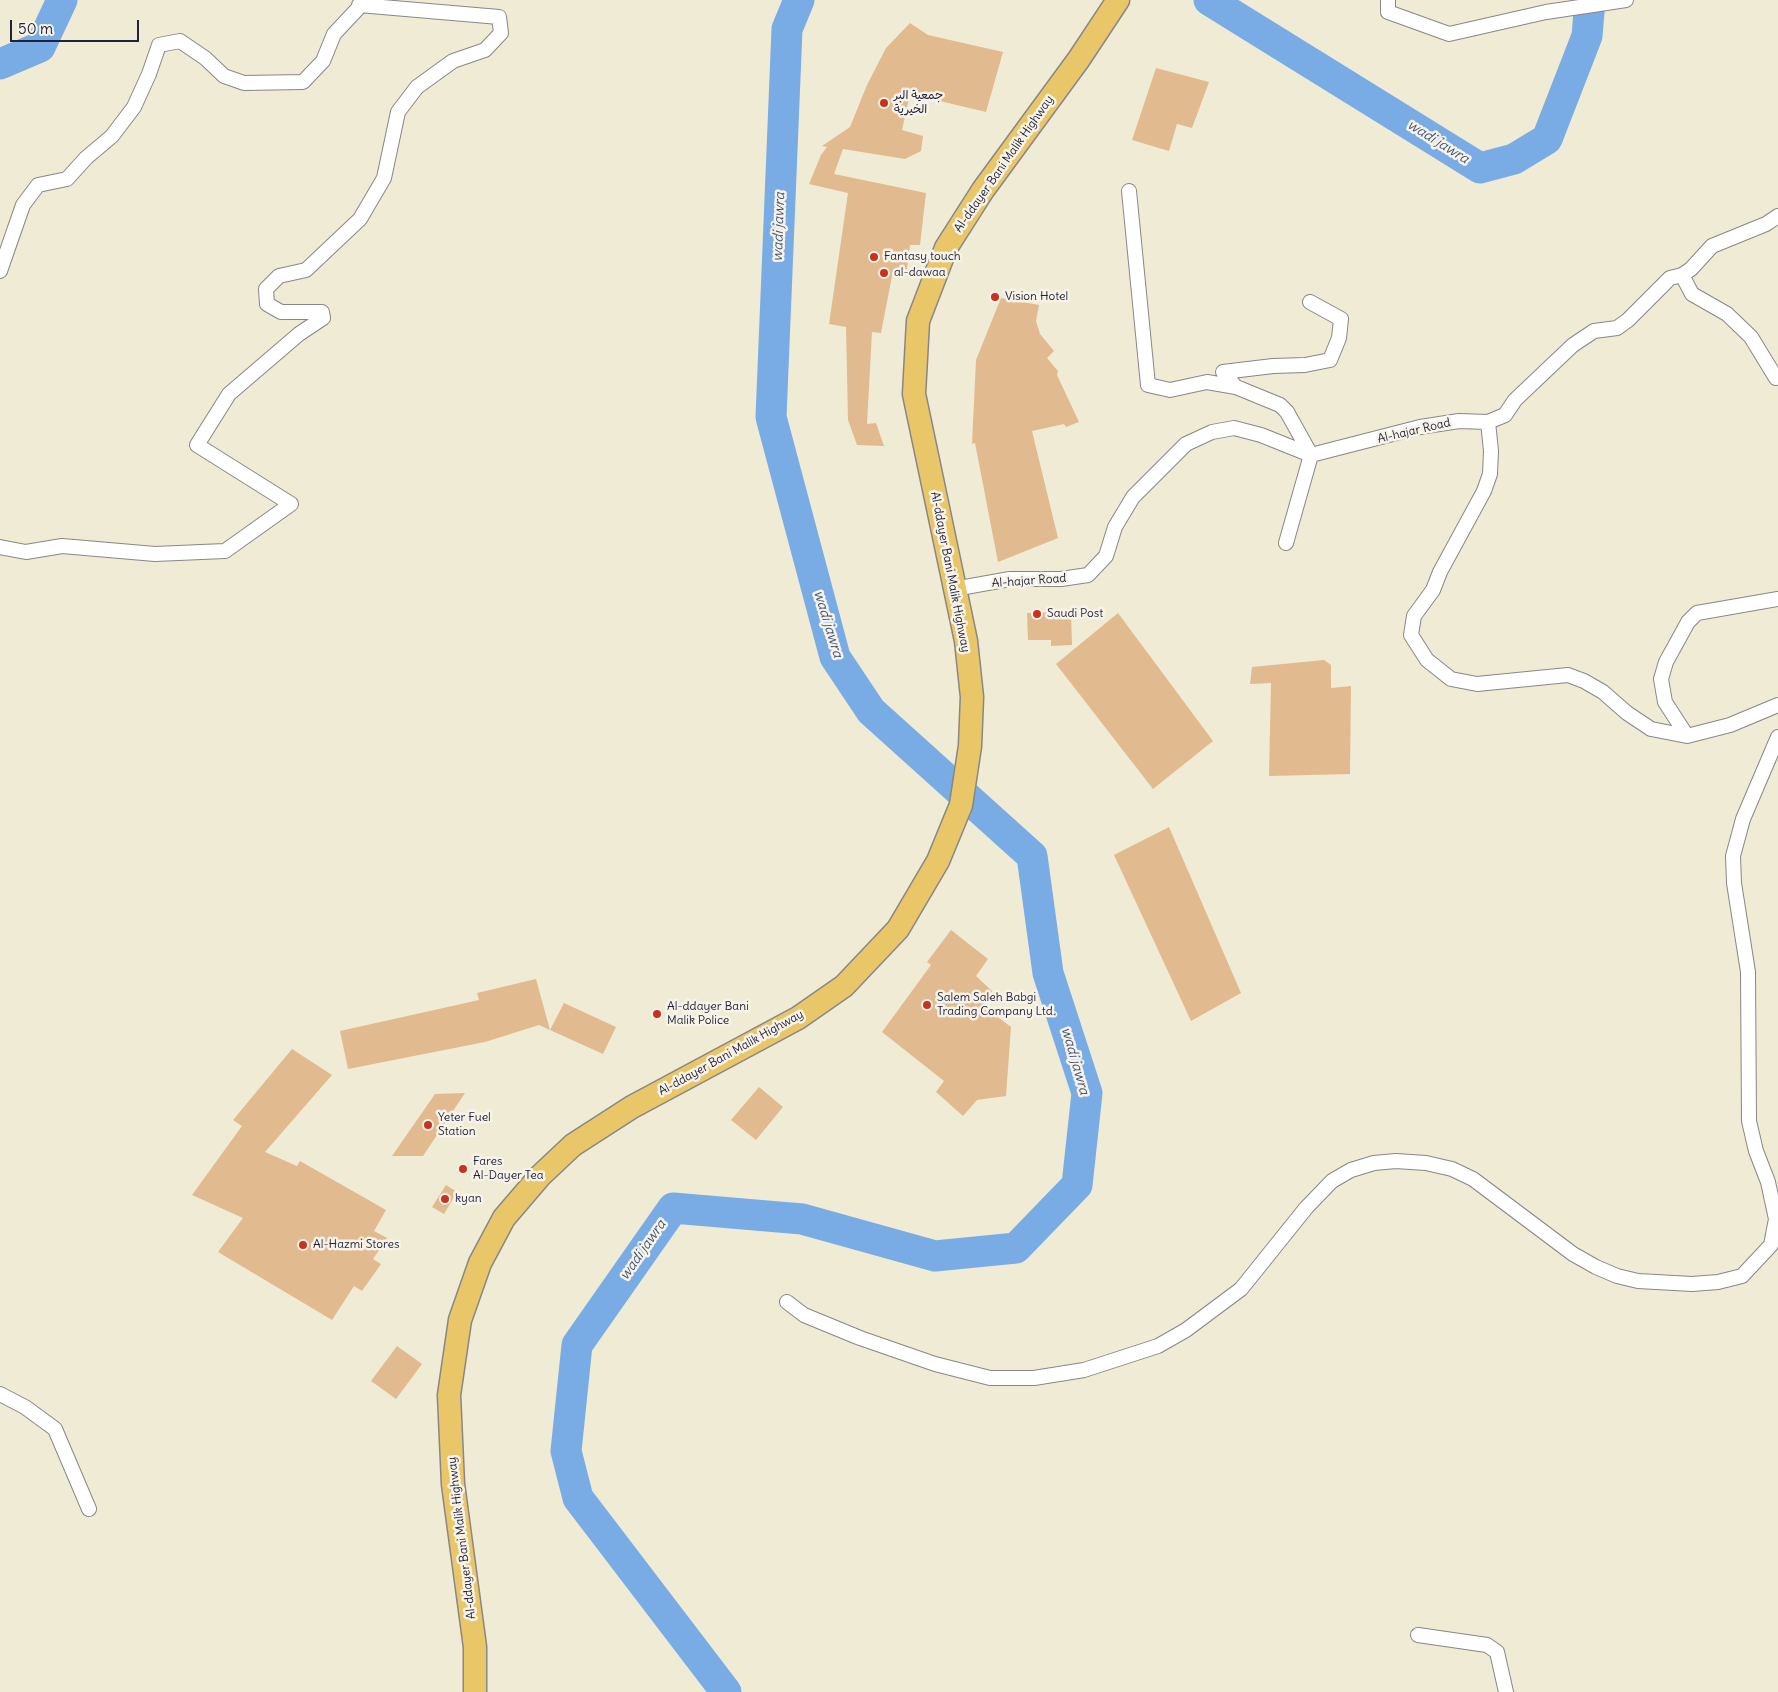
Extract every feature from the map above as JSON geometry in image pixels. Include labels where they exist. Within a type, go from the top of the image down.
[{"type":"main road","name":"Al-ddayer Bani Malik Highway","points":[[475,1692],[475,1647],[453,1484],[448,1395],[460,1320],[480,1263],[504,1218],[540,1176],[573,1144],[632,1107],[798,1018],[844,986],[898,929],[938,861],[961,805],[970,746],[972,697],[966,641],[914,394],[918,321],[946,248],[983,190],[1079,59],[1118,0]]},
{"type":"street","points":[[1388,0],[1388,12],[1449,34],[1546,12],[1626,0]]},
{"type":"street","points":[[0,271],[23,205],[38,185],[67,179],[86,158],[112,136],[134,106],[149,74],[158,44],[180,41],[205,58],[224,76],[244,83],[303,82],[323,61],[334,34],[362,3],[499,16],[501,33],[485,50],[453,62],[417,87],[398,112],[384,178],[360,218],[306,270],[279,276],[266,289],[266,304],[282,312],[322,312],[323,318],[299,334],[230,394],[197,445],[291,504],[225,551],[155,554],[62,546],[26,552],[0,547]]},
{"type":"street","points":[[1129,191],[1148,385],[1170,390],[1207,382],[1236,388],[1280,406],[1287,412],[1311,456],[1286,542]]},
{"type":"street","points":[[1778,216],[1766,224],[1712,246],[1691,269],[1682,275],[1670,278],[1628,320],[1617,328],[1594,331],[1573,345],[1515,400],[1505,415],[1488,422],[1490,466],[1484,491],[1440,572],[1433,590],[1414,616],[1410,635],[1427,660],[1451,679],[1477,684],[1568,675],[1584,681],[1603,692],[1627,713],[1651,729],[1687,736],[1730,725],[1778,705]]},
{"type":"street","points":[[1682,275],[1692,294],[1727,314],[1751,337],[1776,378]]},
{"type":"street","points":[[1236,388],[1223,372],[1273,366],[1305,365],[1330,360],[1338,338],[1341,319],[1310,302]]},
{"type":"street","name":"Al-hajar Road","points":[[954,589],[1010,580],[1061,579],[1088,575],[1106,556],[1116,526],[1133,497],[1186,444],[1212,432],[1234,428],[1261,435],[1311,456],[1420,427],[1459,421],[1488,422]]},
{"type":"street","points":[[1687,736],[1665,702],[1661,679],[1666,662],[1688,622],[1697,613],[1778,599]]},
{"type":"street","points":[[787,1302],[804,1314],[852,1334],[935,1364],[990,1378],[1034,1378],[1084,1370],[1158,1346],[1186,1330],[1241,1289],[1306,1208],[1332,1182],[1351,1170],[1374,1163],[1396,1161],[1426,1163],[1452,1169],[1473,1179],[1580,1258],[1610,1273],[1638,1281],[1692,1284],[1718,1282],[1742,1276],[1771,1245],[1777,1219],[1768,1182],[1756,1151],[1749,1121],[1748,972],[1734,883],[1733,856],[1743,819],[1778,737]]},
{"type":"street","points":[[0,1394],[25,1407],[56,1429],[89,1509]]},
{"type":"street","points":[[1418,1635],[1488,1645],[1497,1652],[1506,1692]]},
{"type":"building","points":[[910,23],[928,35],[1003,52],[986,112],[910,94],[902,130],[923,136],[921,151],[905,159],[843,149],[834,174],[926,193],[920,245],[910,245],[907,269],[893,271],[881,333],[872,332],[867,424],[876,423],[884,446],[857,445],[848,420],[846,327],[829,324],[848,193],[809,184],[821,155],[827,147],[822,146],[850,127],[867,85],[886,48]]},
{"type":"building","points":[[1156,68],[1209,82],[1192,128],[1177,124],[1169,151],[1132,140]]},
{"type":"building","points":[[1001,298],[1039,305],[1036,321],[1040,334],[1054,351],[1047,358],[1058,371],[1057,375],[1079,422],[1066,427],[1064,424],[1032,431],[1058,538],[998,562],[975,443],[972,444],[976,360]]},
{"type":"building","points":[[1071,612],[1072,645],[1051,646],[1051,640],[1028,640],[1027,613]]},
{"type":"building","points":[[1118,613],[1213,741],[1153,789],[1056,664]]},
{"type":"building","points":[[1324,660],[1331,665],[1331,688],[1351,686],[1350,774],[1269,776],[1271,683],[1250,684],[1252,667]]},
{"type":"building","points":[[1169,827],[1241,993],[1191,1021],[1114,855]]},
{"type":"building","points":[[951,930],[988,959],[976,976],[992,991],[983,1006],[1011,1027],[1006,1096],[977,1100],[963,1116],[936,1092],[944,1081],[882,1032],[931,965],[927,962]]},
{"type":"building","points":[[536,979],[550,1030],[539,1025],[485,1042],[348,1069],[340,1031],[479,1000],[477,993]]},
{"type":"building","points":[[564,1003],[616,1027],[603,1054],[550,1030]]},
{"type":"building","points":[[292,1049],[332,1075],[265,1152],[297,1166],[300,1161],[386,1210],[374,1231],[387,1238],[373,1259],[381,1264],[362,1291],[354,1286],[332,1320],[218,1252],[243,1218],[192,1195],[242,1126],[233,1120]]},
{"type":"building","points":[[759,1087],[783,1107],[756,1140],[731,1120]]},
{"type":"building","name":"Yeter Fuel Station","points":[[465,1093],[423,1156],[392,1156],[435,1094]]},
{"type":"building","name":"kyan","points":[[446,1185],[457,1192],[444,1214],[432,1207]]},
{"type":"building","points":[[397,1346],[422,1364],[396,1399],[371,1381]]},
{"type":"waterway","points":[[0,64],[40,47],[62,0]]},
{"type":"waterway","name":"wadi jawra","points":[[726,1692],[578,1498],[566,1451],[577,1345],[673,1208],[802,1219],[935,1256],[1016,1248],[1077,1185],[1087,1093],[1048,973],[1032,856],[871,711],[835,657],[771,417],[787,29],[799,0]]},
{"type":"waterway","name":"wadi jawra","points":[[1209,0],[1480,168],[1514,159],[1547,139],[1587,36],[1590,0]]},
{"type":"place","name":"جمعية البر الخيرية","points":[[884,103]]},
{"type":"place","name":"Fantasy touch","points":[[874,257]]},
{"type":"place","name":"al-dawaa","points":[[884,273]]},
{"type":"place","name":"Vision Hotel","points":[[995,297]]},
{"type":"place","name":"Saudi Post","points":[[1037,614]]},
{"type":"place","name":"Salem Saleh Babgi Trading Company Ltd.","points":[[927,1005]]},
{"type":"place","name":"Al-ddayer Bani Malik Police","points":[[657,1014]]},
{"type":"place","name":"Yeter Fuel Station","points":[[428,1125]]},
{"type":"place","name":"Fares Al-Dayer Tea","points":[[463,1169]]},
{"type":"place","name":"kyan","points":[[445,1199]]},
{"type":"place","name":"Al-Hazmi Stores","points":[[303,1245]]}]
